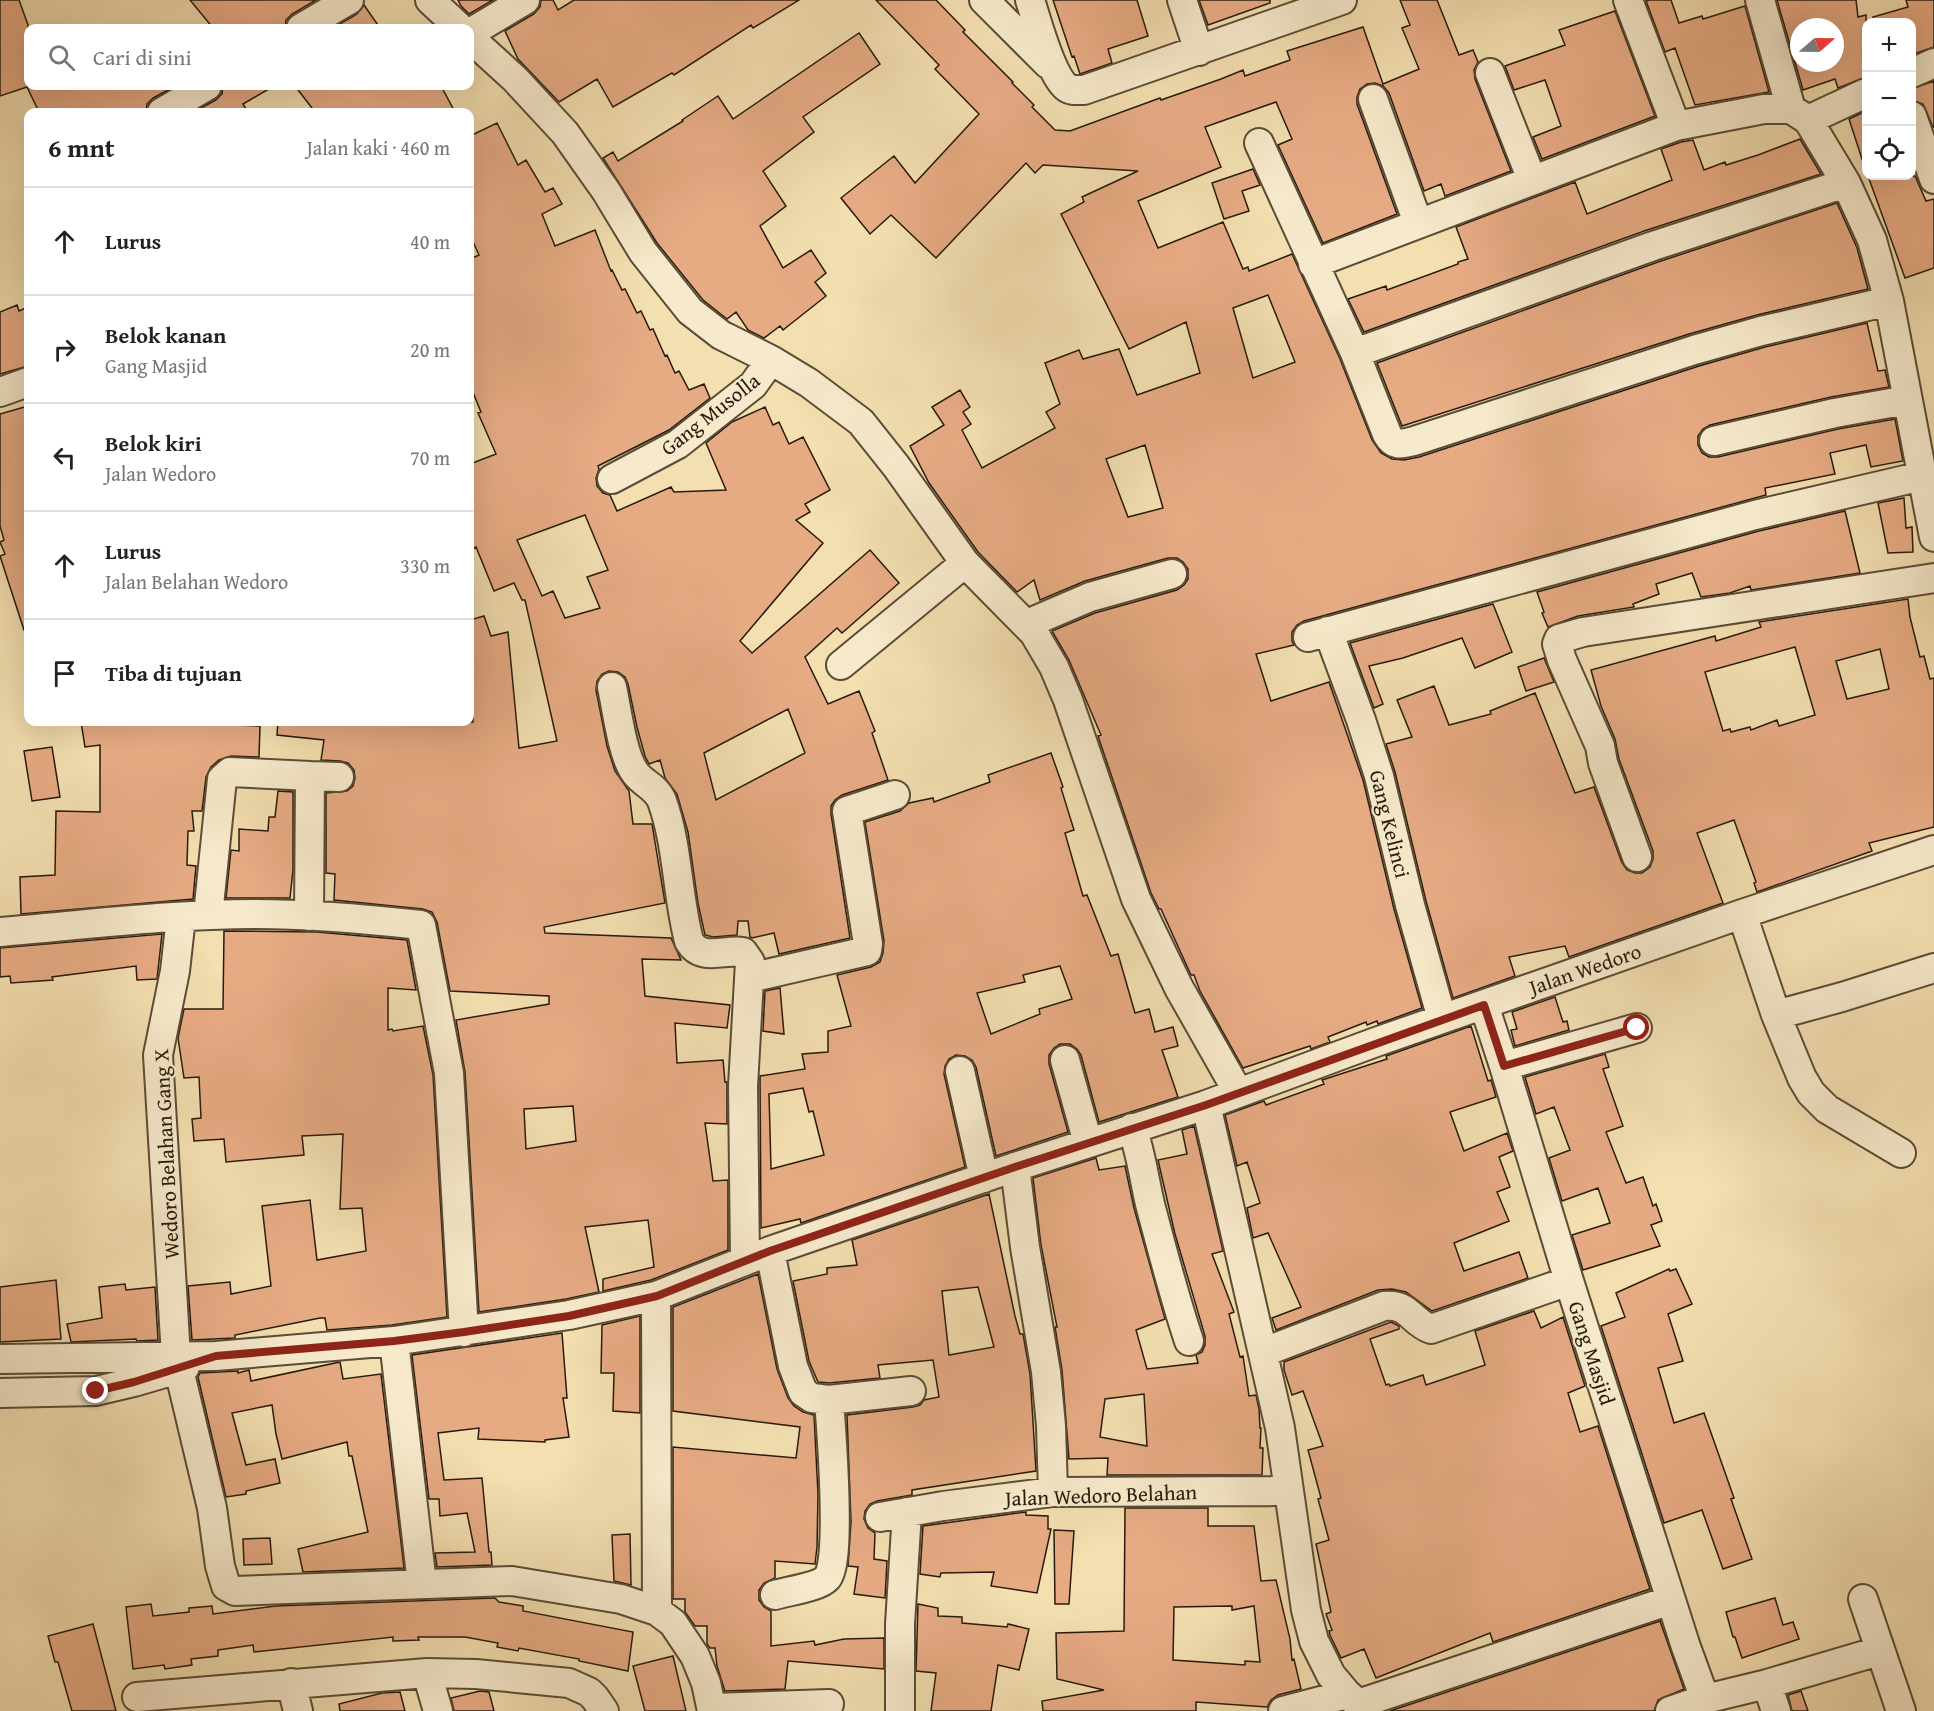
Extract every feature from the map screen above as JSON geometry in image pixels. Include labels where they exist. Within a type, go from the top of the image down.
[{"type":"street","points":[[308,24],[349,0]]},
{"type":"street","points":[[430,0],[456,24]]},
{"type":"street","points":[[474,31],[525,0]]},
{"type":"street","points":[[984,0],[1054,70],[1066,87],[1074,90],[1084,90],[1342,0]]},
{"type":"street","points":[[1030,0],[1054,70]]},
{"type":"street","points":[[1182,0],[1199,51]]},
{"type":"street","points":[[1628,0],[1676,126]]},
{"type":"street","points":[[1760,0],[1799,114],[1846,183],[1872,240],[1889,301],[1934,537]]},
{"type":"street","points":[[474,42],[515,79],[565,133],[606,190],[644,252],[690,311],[764,371],[809,383],[861,423],[896,466],[965,562],[1027,624],[1045,649],[1068,700],[1136,899],[1179,988],[1238,1092]]},
{"type":"street","points":[[1913,72],[1934,63]]},
{"type":"street","points":[[1490,73],[1532,180]]},
{"type":"street","points":[[169,108],[200,90]]},
{"type":"street","points":[[1313,264],[1676,126],[1764,109],[1799,114],[1862,94]]},
{"type":"street","points":[[1373,99],[1418,223]]},
{"type":"street","points":[[1915,126],[1934,179]]},
{"type":"street","points":[[1259,143],[1355,353],[1392,442],[1402,444],[1694,350],[1889,301]]},
{"type":"street","points":[[1355,353],[1653,246],[1846,183]]},
{"type":"street","name":"Gang Musolla","points":[[612,478],[678,444],[764,371]]},
{"type":"street","points":[[0,392],[24,383]]},
{"type":"street","points":[[1714,441],[1835,413],[1907,400]]},
{"type":"street","name":"Gang Kelinci","points":[[1442,1019],[1416,928],[1379,776],[1361,720],[1318,634],[1755,514],[1922,476]]},
{"type":"street","points":[[842,665],[965,562]]},
{"type":"street","points":[[1027,624],[1090,597],[1172,574]]},
{"type":"street","points":[[1637,857],[1599,746],[1562,660],[1557,644],[1559,639],[1583,632],[1934,578]]},
{"type":"street","points":[[612,687],[628,761],[636,774],[654,788],[662,802],[689,941],[694,949],[702,953],[743,952],[750,962],[743,1086],[758,1256],[799,1385],[808,1396],[829,1400],[911,1391]]},
{"type":"street","name":"Wedoro Belahan Gang X","points":[[310,776],[230,772],[224,776],[194,916],[176,971],[158,1055],[177,1363],[212,1508],[220,1566],[227,1588],[235,1591],[422,1584]]},
{"type":"street","points":[[309,916],[310,776],[339,777]]},
{"type":"street","points":[[749,978],[867,951],[868,944],[847,811],[895,795]]},
{"type":"street","name":"Jalan Wedoro","points":[[133,1370],[216,1356],[394,1341],[464,1332],[569,1316],[657,1296],[758,1256],[1015,1167],[1206,1105],[1442,1019],[1742,914],[1934,850]]},
{"type":"street","points":[[1742,914],[1776,1015],[1802,1078],[1818,1101],[1846,1121],[1901,1153]]},
{"type":"street","points":[[0,932],[194,916],[309,916],[421,925],[449,1073],[464,1332]]},
{"type":"street","points":[[1776,1015],[1934,968]]},
{"type":"street","name":"Gang Masjid","points":[[1484,1005],[1671,1600],[1706,1699]]},
{"type":"street","points":[[1504,1066],[1637,1028]]},
{"type":"street","points":[[1065,1060],[1088,1143]]},
{"type":"street","points":[[960,1071],[984,1178]]},
{"type":"street","points":[[1206,1105],[1280,1428],[1306,1610],[1314,1641],[1330,1675],[1357,1703]]},
{"type":"street","points":[[1132,1128],[1140,1150],[1147,1189],[1170,1282],[1189,1341]]},
{"type":"street","points":[[1015,1167],[1026,1257],[1046,1372],[1051,1426],[1053,1492]]},
{"type":"street","points":[[1264,1352],[1384,1306],[1396,1305],[1404,1308],[1421,1324],[1431,1329],[1569,1281]]},
{"type":"street","points":[[657,1296],[657,1611]]},
{"type":"street","points":[[394,1341],[422,1584],[512,1581],[621,1599],[657,1611],[673,1623],[695,1656],[706,1683],[712,1710],[829,1704]]},
{"type":"street","points":[[0,1359],[133,1370]]},
{"type":"street","points":[[0,1393],[96,1391],[133,1370]]},
{"type":"street","points":[[775,1595],[819,1583],[831,1574],[834,1471],[829,1400]]},
{"type":"street","name":"Jalan Wedoro Belahan","points":[[880,1516],[1053,1492],[1288,1491]]},
{"type":"street","points":[[900,1711],[900,1624],[907,1512]]},
{"type":"street","points":[[1863,1599],[1901,1711]]},
{"type":"street","points":[[1283,1711],[1357,1703],[1671,1600]]},
{"type":"street","points":[[1670,1711],[1879,1651]]},
{"type":"street","points":[[427,1673],[438,1711]]},
{"type":"street","points":[[137,1697],[427,1673],[476,1674],[569,1683],[589,1692],[604,1711]]},
{"type":"street","points":[[291,1683],[298,1711]]},
{"type":"street","points":[[569,1683],[577,1711]]},
{"type":"street","points":[[1767,1683],[1776,1711]]},
{"type":"building","points":[[0,0],[19,0],[28,24],[24,24],[24,88],[0,96]]},
{"type":"building","points":[[190,0],[316,0],[292,14],[286,24],[210,24]]},
{"type":"building","points":[[458,0],[493,0],[469,14]]},
{"type":"building","points":[[541,0],[553,0],[558,10],[574,0],[799,0],[753,28],[751,25],[674,75],[672,73],[613,107],[597,79],[559,102],[518,59],[505,31],[534,14],[540,7]]},
{"type":"building","points":[[876,0],[936,0],[1055,130],[1070,131],[1243,70],[1245,76],[1290,60],[1287,51],[1363,27],[1383,84],[1419,69],[1402,28],[1410,25],[1400,0],[1437,0],[1459,55],[1473,50],[1478,62],[1474,70],[1475,79],[1511,171],[1445,196],[1441,184],[1424,191],[1389,93],[1383,86],[1375,83],[1367,84],[1360,89],[1357,104],[1397,214],[1323,243],[1278,145],[1292,139],[1276,102],[1205,127],[1221,167],[1138,201],[1158,248],[1223,222],[1243,269],[1248,267],[1249,271],[1292,254],[1340,359],[1372,440],[1381,453],[1392,459],[1404,460],[1419,457],[1699,366],[1765,347],[1867,323],[1878,371],[1885,370],[1889,387],[1831,397],[1710,425],[1698,436],[1698,445],[1702,453],[1709,457],[1718,457],[1838,429],[1895,419],[1903,461],[1871,467],[1866,445],[1830,453],[1835,474],[1765,488],[1766,495],[1304,621],[1292,632],[1294,645],[1256,654],[1271,701],[1329,682],[1363,780],[1394,909],[1422,1008],[1378,1024],[1377,1021],[1367,1025],[1366,1022],[1328,1037],[1330,1042],[1311,1049],[1310,1046],[1243,1068],[1200,991],[1194,975],[1191,975],[1161,909],[1151,893],[1098,736],[1101,735],[1069,660],[1052,631],[1095,613],[1177,590],[1188,579],[1188,569],[1177,558],[1168,558],[1085,581],[1040,600],[1034,580],[1017,592],[978,552],[929,483],[910,446],[944,425],[932,407],[960,390],[970,407],[963,412],[971,424],[962,430],[982,468],[1055,428],[1046,412],[1060,404],[1045,363],[1079,350],[1083,359],[1119,349],[1137,395],[1200,373],[1186,322],[1129,349],[1061,214],[1084,202],[1082,197],[1138,171],[1043,165],[1035,173],[1026,163],[936,258],[891,215],[870,234],[841,198],[894,156],[915,183],[979,114],[935,69],[939,65]],"holes":[[[1268,295],[1295,362],[1253,378],[1233,308]],[[1145,445],[1163,508],[1128,517],[1106,459]]]},
{"type":"building","points":[[1053,0],[1137,0],[1148,36],[1108,49],[1112,63],[1080,74]]},
{"type":"building","points":[[1199,0],[1270,0],[1270,3],[1208,25]]},
{"type":"building","points":[[1671,0],[1679,23],[1702,16],[1703,19],[1745,6],[1769,92],[1695,105],[1675,48],[1665,52],[1646,1]]},
{"type":"building","points":[[1777,0],[1856,0],[1858,17],[1866,15],[1866,18],[1862,18],[1862,79],[1838,88],[1835,79],[1803,90],[1798,72],[1844,72],[1844,18],[1790,18],[1790,45]]},
{"type":"building","points":[[1906,0],[1934,0],[1934,47],[1916,53],[1916,18],[1873,18],[1908,7]]},
{"type":"building","points":[[364,5],[377,24],[340,24],[357,14]]},
{"type":"building","points":[[1615,11],[1655,116],[1542,159],[1533,137],[1561,126],[1545,80],[1514,90],[1505,66],[1565,45],[1559,30]]},
{"type":"building","points":[[859,33],[880,64],[803,117],[814,132],[763,171],[786,206],[760,226],[783,268],[811,250],[826,273],[815,282],[826,296],[783,330],[780,326],[764,338],[748,330],[736,312],[727,319],[703,300],[657,243],[603,158],[613,152],[618,161],[683,121],[718,96],[733,119]]},
{"type":"building","points":[[1934,81],[1934,127],[1923,104],[1916,102],[1916,87]]},
{"type":"building","points":[[28,90],[168,90],[153,98],[146,108],[37,108]]},
{"type":"building","points":[[222,90],[267,90],[243,104],[246,108],[201,108],[222,94]]},
{"type":"building","points":[[298,90],[443,90],[453,108],[312,108]]},
{"type":"building","points":[[1862,113],[1862,159],[1849,119]]},
{"type":"building","points":[[497,123],[518,165],[526,160],[545,192],[553,188],[562,204],[542,214],[555,246],[595,230],[611,271],[622,290],[625,289],[637,313],[641,311],[650,330],[653,329],[675,373],[679,371],[689,390],[704,384],[710,398],[669,430],[598,466],[597,486],[603,493],[610,495],[617,511],[671,487],[674,492],[726,490],[706,443],[732,422],[765,407],[773,425],[779,422],[789,444],[803,437],[830,490],[805,504],[810,512],[796,520],[823,543],[740,641],[752,653],[870,550],[899,583],[842,633],[837,628],[805,657],[828,704],[859,691],[875,731],[872,733],[888,780],[842,795],[831,806],[850,938],[779,954],[774,933],[752,938],[748,921],[738,921],[737,935],[713,937],[705,935],[688,832],[677,794],[665,778],[660,760],[649,764],[645,756],[625,677],[618,672],[609,671],[602,674],[597,681],[596,690],[607,746],[615,771],[629,791],[633,824],[652,824],[665,903],[544,927],[545,933],[671,938],[681,960],[642,959],[645,996],[730,1005],[727,1028],[675,1023],[677,1063],[723,1060],[725,1082],[727,1082],[727,1124],[705,1123],[713,1181],[728,1180],[728,1250],[651,1280],[603,1291],[603,1279],[654,1267],[648,1220],[585,1227],[599,1292],[479,1312],[465,1072],[456,1020],[549,1004],[549,996],[450,991],[437,922],[432,912],[423,909],[334,900],[335,874],[326,873],[326,793],[347,791],[353,786],[354,770],[348,763],[321,760],[324,740],[277,735],[278,726],[474,726],[474,619],[484,616],[491,636],[508,632],[519,748],[557,741],[525,600],[522,600],[514,583],[494,591],[476,547],[474,548],[474,462],[496,454],[478,413],[481,412],[474,395],[474,257],[479,255],[474,244],[474,134]],"holes":[[[585,515],[608,570],[587,577],[600,608],[565,618],[553,591],[542,596],[517,540]],[[788,709],[805,753],[716,800],[704,753]],[[573,1106],[576,1141],[526,1149],[524,1109]]]},
{"type":"building","points":[[1800,139],[1821,174],[1647,230],[1364,332],[1348,299],[1386,286],[1387,290],[1468,259],[1456,227],[1575,182],[1587,214],[1672,180],[1661,149],[1693,140],[1704,170],[1725,162],[1726,165],[1758,155]]},
{"type":"building","points":[[1253,169],[1260,185],[1242,191],[1249,211],[1224,219],[1212,183]]},
{"type":"building","points":[[1916,178],[1926,201],[1934,199],[1934,268],[1905,278],[1869,180]]},
{"type":"building","points":[[1837,203],[1857,248],[1868,289],[1757,315],[1689,334],[1402,426],[1377,363],[1658,262]]},
{"type":"building","points":[[17,305],[19,311],[24,309],[24,367],[0,374],[0,312]]},
{"type":"building","points":[[24,407],[24,630],[0,556],[5,554],[0,542],[4,540],[0,526],[0,414]]},
{"type":"building","points":[[1904,498],[1906,528],[1912,527],[1913,552],[1888,553],[1878,503]]},
{"type":"building","points":[[1845,511],[1860,573],[1751,590],[1750,586],[1730,593],[1701,597],[1692,573],[1656,584],[1659,594],[1633,604],[1634,607],[1578,616],[1548,627],[1542,613],[1544,612],[1537,592],[1759,531]]},
{"type":"building","points":[[1908,599],[1920,657],[1924,656],[1930,679],[1934,678],[1934,827],[1869,843],[1872,851],[1757,892],[1754,883],[1756,882],[1734,820],[1697,833],[1723,903],[1569,957],[1565,946],[1509,957],[1515,976],[1453,998],[1386,744],[1412,737],[1397,700],[1434,686],[1449,725],[1491,714],[1490,711],[1535,693],[1575,793],[1594,787],[1622,863],[1627,870],[1642,873],[1650,867],[1653,851],[1619,759],[1615,739],[1601,706],[1591,670],[1715,636],[1716,641],[1761,627],[1759,622]],"holes":[[[1795,647],[1815,715],[1779,726],[1777,720],[1751,730],[1750,727],[1731,732],[1730,729],[1723,731],[1705,672]],[[1880,649],[1889,689],[1847,699],[1836,661]]]},
{"type":"building","points":[[1493,604],[1512,652],[1475,668],[1462,638],[1403,658],[1369,666],[1383,704],[1374,708],[1350,643]]},
{"type":"building","points":[[1544,658],[1554,682],[1526,691],[1518,667]]},
{"type":"building","points":[[82,726],[260,726],[259,757],[231,756],[219,760],[211,767],[206,777],[202,811],[192,811],[194,831],[188,831],[187,865],[196,866],[193,899],[21,914],[20,877],[55,875],[56,811],[100,812],[100,745],[85,747]]},
{"type":"building","points":[[52,747],[60,797],[32,801],[24,751]]},
{"type":"building","points":[[1051,753],[1074,830],[1065,833],[1083,896],[1087,895],[1111,956],[1118,954],[1135,1013],[1149,1009],[1155,1032],[1173,1027],[1178,1046],[1162,1050],[1178,1097],[1099,1122],[1081,1055],[1070,1044],[1060,1044],[1049,1055],[1049,1064],[1068,1132],[996,1156],[976,1067],[972,1060],[956,1055],[949,1059],[944,1074],[965,1167],[801,1223],[800,1219],[761,1228],[760,1076],[805,1069],[802,1054],[828,1052],[828,1031],[851,1026],[837,975],[871,967],[880,962],[883,953],[884,941],[865,822],[900,811],[909,803],[933,798],[934,802],[990,782],[988,775]],"holes":[[[1060,966],[1072,999],[1039,1009],[1040,1014],[991,1034],[977,993],[1025,982],[1023,975]],[[803,1088],[809,1112],[813,1111],[824,1155],[771,1169],[769,1094]]]},
{"type":"building","points":[[278,791],[293,792],[293,870],[290,898],[226,898],[231,850],[239,851],[239,829],[268,831],[269,817],[275,817]]},
{"type":"building","points":[[224,931],[317,932],[407,940],[416,990],[388,988],[388,1030],[423,1026],[433,1075],[447,1317],[392,1325],[327,1330],[325,1318],[320,1318],[235,1335],[235,1338],[192,1340],[188,1286],[230,1282],[231,1294],[271,1286],[262,1206],[310,1200],[317,1260],[366,1251],[362,1208],[340,1209],[343,1134],[302,1136],[304,1155],[226,1162],[224,1139],[194,1141],[192,1119],[201,1118],[199,1077],[184,1078],[178,1038],[184,1009],[223,1009]]},
{"type":"building","points":[[162,934],[157,979],[137,980],[136,966],[52,977],[53,980],[11,983],[10,976],[0,977],[0,948]]},
{"type":"building","points":[[780,988],[784,1034],[763,1031],[765,991]]},
{"type":"building","points":[[1555,997],[1563,1022],[1567,1021],[1569,1030],[1515,1046],[1511,1030],[1517,1029],[1512,1012]]},
{"type":"building","points":[[1471,1026],[1488,1081],[1491,1080],[1496,1097],[1450,1112],[1464,1151],[1507,1133],[1513,1151],[1499,1157],[1510,1187],[1497,1192],[1509,1221],[1454,1243],[1464,1271],[1519,1252],[1528,1278],[1432,1311],[1406,1292],[1392,1289],[1378,1290],[1276,1330],[1272,1318],[1301,1307],[1268,1233],[1253,1238],[1247,1208],[1260,1203],[1247,1162],[1237,1166],[1225,1115],[1264,1101],[1266,1105],[1324,1084],[1322,1080],[1387,1059],[1386,1056]]},
{"type":"building","points":[[1605,1054],[1609,1067],[1603,1069],[1623,1126],[1606,1132],[1626,1183],[1643,1177],[1653,1206],[1656,1204],[1662,1221],[1651,1225],[1660,1246],[1583,1270],[1572,1235],[1610,1223],[1598,1188],[1562,1201],[1549,1158],[1570,1150],[1554,1107],[1536,1114],[1525,1077]]},
{"type":"building","points":[[1194,1126],[1223,1251],[1212,1254],[1234,1312],[1229,1314],[1240,1357],[1243,1356],[1249,1396],[1256,1395],[1259,1409],[1260,1448],[1263,1448],[1262,1475],[1107,1475],[1108,1458],[1069,1459],[1062,1370],[1055,1327],[1057,1327],[1041,1245],[1033,1178],[1096,1158],[1099,1170],[1125,1166],[1134,1208],[1165,1319],[1136,1330],[1147,1369],[1198,1363],[1196,1355],[1202,1352],[1205,1336],[1175,1234],[1158,1160],[1187,1154],[1182,1130]],"holes":[[[1144,1394],[1147,1446],[1100,1437],[1105,1399]]]},
{"type":"building","points":[[989,1194],[1015,1316],[1020,1334],[1023,1334],[1030,1374],[1036,1471],[912,1490],[912,1495],[877,1501],[870,1504],[865,1511],[864,1519],[868,1528],[875,1533],[874,1559],[887,1561],[885,1598],[854,1594],[858,1567],[848,1566],[851,1522],[847,1415],[913,1407],[920,1405],[924,1400],[939,1397],[933,1360],[878,1365],[880,1378],[818,1382],[809,1361],[793,1281],[827,1274],[827,1268],[857,1265],[852,1240]],"holes":[[[978,1287],[994,1347],[949,1355],[942,1291]]]},
{"type":"building","points":[[1669,1269],[1670,1271],[1676,1269],[1692,1304],[1668,1314],[1683,1361],[1658,1368],[1674,1423],[1704,1413],[1734,1498],[1731,1499],[1752,1559],[1723,1569],[1702,1510],[1664,1523],[1601,1326],[1625,1317],[1616,1293]]},
{"type":"building","points":[[758,1274],[777,1369],[788,1398],[803,1412],[814,1415],[818,1494],[815,1564],[775,1561],[775,1578],[764,1583],[759,1590],[759,1600],[771,1611],[771,1646],[814,1641],[815,1645],[844,1639],[884,1638],[884,1669],[788,1661],[785,1689],[725,1691],[717,1666],[715,1648],[710,1648],[707,1644],[707,1626],[695,1626],[685,1612],[685,1599],[673,1599],[673,1447],[796,1458],[800,1427],[673,1411],[673,1307]]},
{"type":"building","points":[[56,1280],[61,1339],[0,1342],[0,1287]]},
{"type":"building","points":[[125,1284],[126,1290],[155,1287],[158,1340],[71,1342],[67,1324],[102,1318],[99,1287]]},
{"type":"building","points":[[1534,1311],[1541,1328],[1563,1317],[1585,1386],[1568,1393],[1580,1432],[1598,1426],[1650,1589],[1493,1642],[1490,1633],[1376,1678],[1364,1649],[1341,1658],[1330,1635],[1329,1631],[1332,1630],[1326,1614],[1331,1612],[1316,1544],[1329,1540],[1308,1450],[1323,1446],[1303,1391],[1292,1395],[1284,1370],[1284,1362],[1391,1322],[1399,1326],[1399,1329],[1370,1339],[1386,1385],[1390,1386],[1423,1375],[1426,1385],[1485,1365],[1475,1331]]},
{"type":"building","points":[[640,1316],[640,1413],[613,1411],[614,1373],[601,1373],[602,1325]]},
{"type":"building","points":[[562,1333],[567,1398],[563,1398],[569,1437],[545,1440],[545,1442],[478,1439],[479,1428],[438,1433],[444,1480],[482,1478],[492,1565],[437,1567],[435,1553],[475,1552],[467,1513],[440,1516],[439,1499],[429,1499],[412,1355]]},
{"type":"building","points":[[340,1362],[343,1379],[381,1374],[404,1568],[303,1572],[298,1549],[368,1532],[347,1442],[282,1459],[272,1405],[232,1413],[246,1465],[275,1459],[280,1483],[246,1491],[246,1494],[226,1497],[198,1377],[200,1373],[238,1371],[238,1373],[249,1370],[251,1381]]},
{"type":"building","points":[[1125,1508],[1208,1508],[1208,1526],[1254,1526],[1261,1581],[1276,1580],[1290,1639],[1292,1660],[1294,1659],[1301,1689],[1278,1695],[1267,1707],[1196,1702],[1196,1711],[1043,1711],[1042,1701],[1104,1690],[1057,1679],[1056,1633],[1124,1631]],"holes":[[[1232,1606],[1232,1610],[1254,1606],[1260,1662],[1245,1661],[1245,1665],[1173,1660],[1174,1607]]]},
{"type":"building","points":[[1026,1512],[1026,1515],[1048,1516],[1048,1529],[1051,1529],[1037,1593],[991,1586],[994,1572],[941,1573],[940,1577],[920,1574],[923,1526]]},
{"type":"building","points":[[1054,1530],[1074,1531],[1069,1604],[1055,1604]]},
{"type":"building","points":[[630,1534],[631,1585],[614,1581],[612,1535]]},
{"type":"building","points":[[270,1538],[272,1564],[244,1565],[243,1539]]},
{"type":"building","points":[[495,1598],[499,1602],[523,1606],[523,1611],[633,1632],[628,1671],[519,1648],[518,1651],[497,1647],[498,1643],[465,1637],[418,1637],[419,1640],[393,1641],[393,1637],[254,1652],[253,1645],[218,1650],[218,1656],[191,1659],[192,1665],[165,1669],[164,1665],[133,1669],[126,1607],[151,1604],[153,1616],[189,1612],[189,1608],[212,1606],[213,1614],[276,1606]]},
{"type":"building","points":[[1775,1598],[1783,1625],[1793,1622],[1799,1639],[1742,1658],[1726,1612]]},
{"type":"building","points":[[918,1604],[938,1608],[938,1616],[962,1617],[962,1623],[1007,1627],[1008,1624],[1029,1629],[1019,1670],[998,1665],[991,1711],[931,1711],[936,1673],[916,1671]]},
{"type":"building","points":[[1660,1621],[1684,1689],[1658,1700],[1654,1711],[1390,1711]]},
{"type":"building","points":[[93,1624],[116,1711],[72,1711],[48,1636]]},
{"type":"building","points":[[673,1656],[686,1711],[645,1711],[633,1666]]},
{"type":"building","points":[[480,1691],[489,1692],[494,1711],[454,1711],[451,1698]]},
{"type":"building","points":[[1801,1691],[1808,1711],[1792,1711],[1788,1695]]},
{"type":"building","points":[[400,1692],[405,1711],[340,1711],[339,1704],[382,1693]]},
{"type":"route","points":[[96,1391],[134,1382],[216,1356],[394,1341],[464,1332],[569,1316],[657,1296],[770,1251],[1015,1167],[1206,1105],[1228,1095],[1484,1005],[1504,1066],[1637,1028]]}]
